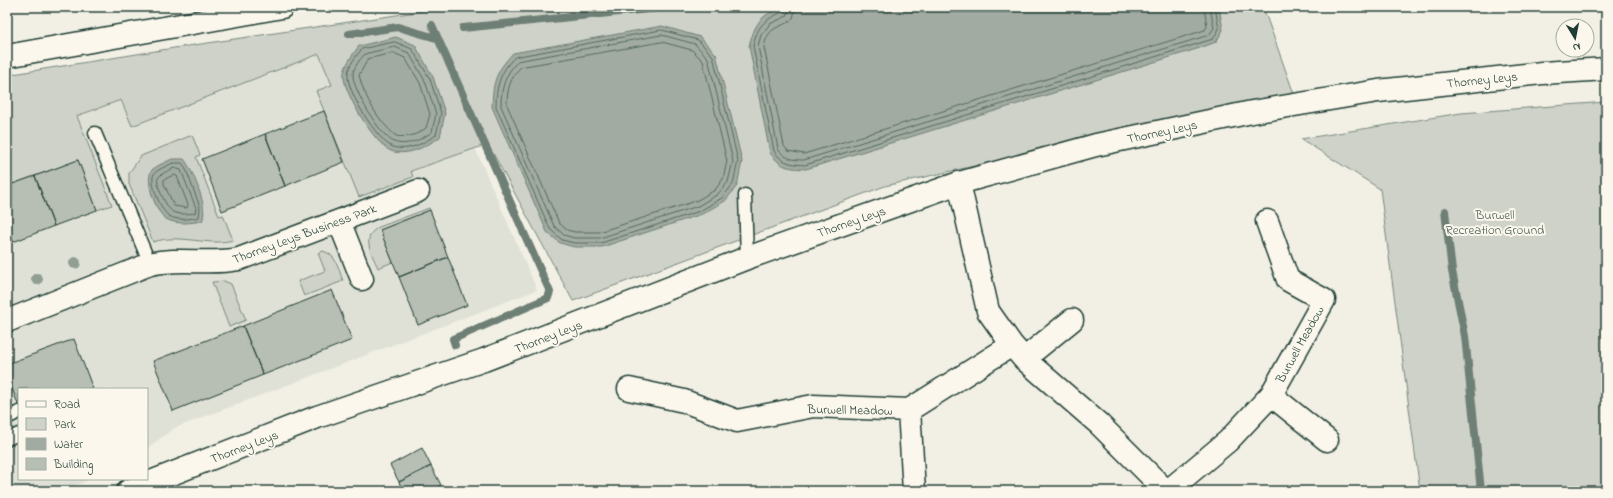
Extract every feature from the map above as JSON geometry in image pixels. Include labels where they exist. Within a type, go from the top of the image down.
[{"type":"main road","points":[[7,56],[282,7]]},
{"type":"main road","name":"Thorney Leys","points":[[128,491],[317,417],[531,342],[746,258],[959,183],[1096,145],[1260,111],[1378,90],[1542,73],[1606,69]]},
{"type":"main road","name":"Burwell Meadow","points":[[959,183],[988,311],[1018,352],[1099,424],[1167,491],[1228,441],[1271,395],[1324,300],[1288,280],[1267,221]]},
{"type":"main road","name":"Thorney Leys Business Park","points":[[7,321],[150,264],[167,261],[214,262],[251,255],[418,191]]},
{"type":"main road","points":[[339,221],[362,279]]},
{"type":"main road","name":"Burwell Meadow","points":[[629,389],[684,402],[737,421],[812,406],[909,410],[1018,352],[1072,320]]},
{"type":"main road","name":"Burwell Meadow","points":[[1271,395],[1327,440]]},
{"type":"main road","name":"Burwell Meadow","points":[[909,410],[914,491]]},
{"type":"lane","points":[[95,133],[150,264]]},
{"type":"lane","points":[[745,195],[746,258]]},
{"type":"lane","points":[[7,418],[18,412]]},
{"type":"lane","points":[[7,439],[18,434]]},
{"type":"shaded area","points":[[319,54],[332,85],[402,175],[475,148],[537,290],[175,428],[148,447],[148,388],[18,388],[18,480],[89,480],[62,491],[7,491],[7,143],[122,100],[132,126]]},
{"type":"green space","points":[[450,7],[1263,7],[1294,94],[885,186],[573,301],[488,144],[411,171],[413,177],[359,197],[316,91],[332,85],[319,54],[132,126],[121,100],[77,116],[112,205],[97,210],[78,160],[7,186],[7,75],[174,48]]},
{"type":"green space","name":"Burwell Recreation Ground","points":[[1606,102],[1606,491],[1420,491],[1380,189],[1301,139],[1461,113]]},
{"type":"green space","points":[[192,135],[200,155],[196,157],[219,216],[223,215],[233,240],[214,242],[174,239],[153,242],[129,184],[129,173],[141,156]]},
{"type":"green space","points":[[429,208],[430,210],[380,230],[393,262],[378,268],[369,246],[370,236],[373,231],[379,227]]},
{"type":"green space","points":[[323,251],[328,253],[334,259],[343,281],[304,296],[298,281],[325,271],[318,253]]},
{"type":"green space","points":[[224,281],[231,284],[246,320],[229,327],[212,282]]},
{"type":"water","points":[[808,7],[1219,7],[1223,30],[1216,42],[1200,48],[806,169],[799,169],[785,166],[778,162],[770,153],[749,46],[757,24],[763,17],[777,10]]},
{"type":"water","points":[[662,26],[700,37],[716,54],[742,161],[737,186],[725,201],[702,214],[602,247],[574,247],[560,243],[547,232],[492,107],[493,90],[496,78],[502,66],[513,53]]},
{"type":"water","points":[[396,37],[415,45],[433,77],[445,113],[440,137],[417,150],[404,153],[391,151],[384,147],[376,138],[360,115],[347,90],[344,80],[344,72],[347,65],[359,46]]},
{"type":"water","points":[[172,159],[184,159],[192,172],[202,199],[204,215],[202,221],[184,223],[170,221],[166,219],[158,210],[150,187],[150,173],[153,169]]},
{"type":"building","points":[[324,111],[344,162],[285,186],[265,134]]},
{"type":"building","points":[[265,134],[285,186],[222,211],[202,159]]},
{"type":"building","points":[[78,160],[97,210],[54,226],[35,176]]},
{"type":"building","points":[[35,176],[54,226],[13,242],[7,226],[7,186]]},
{"type":"building","points":[[430,210],[448,257],[399,277],[380,230]]},
{"type":"building","points":[[7,226],[13,242],[7,244]]},
{"type":"building","points":[[448,257],[467,305],[418,325],[399,277]]},
{"type":"building","points":[[332,290],[352,340],[263,375],[243,326]]},
{"type":"building","points":[[243,326],[263,375],[173,411],[153,361]]},
{"type":"building","points":[[74,339],[93,388],[18,388],[18,404],[7,375],[7,364]]},
{"type":"building","points":[[422,448],[431,466],[399,482],[390,465]]},
{"type":"building","points":[[431,466],[441,485],[429,491],[403,491],[399,482]]},
{"type":"waterway","points":[[463,28],[668,7]]},
{"type":"waterway","points":[[432,25],[550,292],[548,298],[453,339],[455,345]]},
{"type":"waterway","points":[[349,34],[398,27],[436,38]]},
{"type":"waterway","points":[[1445,211],[1452,271],[1465,336],[1481,491]]}]
